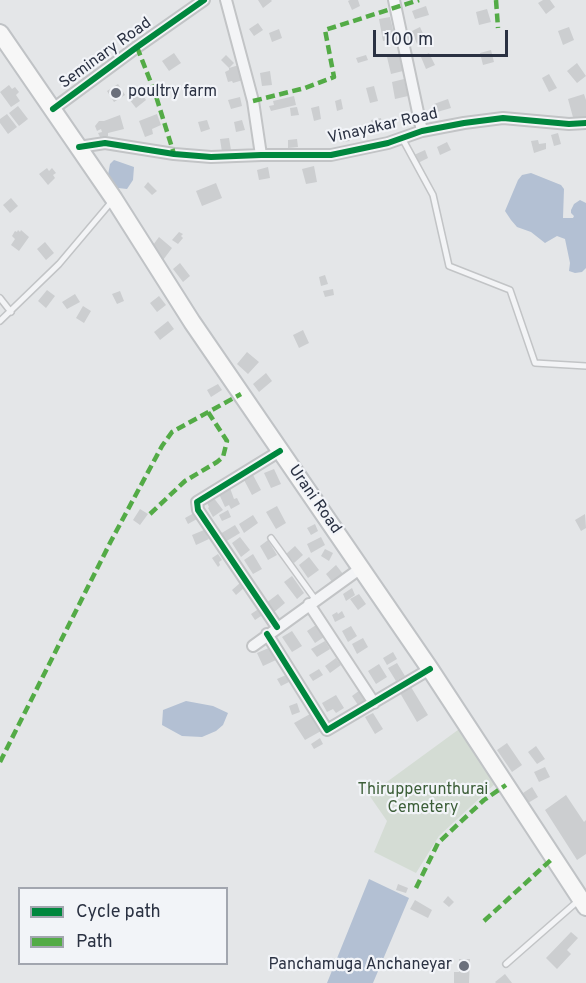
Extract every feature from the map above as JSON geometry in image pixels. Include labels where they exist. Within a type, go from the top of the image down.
[{"type":"main road","name":"Urani Road","points":[[0,33],[114,199],[192,322],[430,669],[583,903]]},
{"type":"street","name":"Seminary Road","points":[[53,109],[204,0]]},
{"type":"street","points":[[226,0],[253,101],[261,155]]},
{"type":"street","points":[[394,0],[422,131]]},
{"type":"street","name":"Vinayakar Road","points":[[78,147],[105,143],[174,154],[211,157],[331,155],[388,143],[422,131],[503,118],[569,124],[586,123]]},
{"type":"street","points":[[277,627],[198,510],[197,502],[280,451]]},
{"type":"street","points":[[253,646],[312,601],[361,568]]},
{"type":"street","points":[[312,601],[374,703]]},
{"type":"street","points":[[267,634],[327,730],[430,669]]},
{"type":"lane","points":[[402,138],[433,195],[448,266],[510,290],[536,363],[586,366]]},
{"type":"lane","points":[[0,321],[59,264],[114,199]]},
{"type":"lane","points":[[0,298],[10,312]]},
{"type":"lane","points":[[271,538],[312,601]]},
{"type":"lane","points":[[506,964],[583,903]]},
{"type":"green space","name":"Thirupperunthurai Cemetery","points":[[462,727],[497,782],[439,836],[416,873],[374,852],[387,821],[369,795]]},
{"type":"water","points":[[114,160],[134,167],[133,180],[127,189],[118,188],[108,175],[110,164]]},
{"type":"water","points":[[531,173],[561,185],[564,189],[563,218],[573,218],[571,210],[580,200],[586,203],[586,268],[582,272],[569,271],[570,263],[565,239],[557,236],[545,243],[531,232],[517,227],[505,211],[518,180],[522,175]]},
{"type":"water","points":[[186,701],[213,706],[228,713],[223,725],[202,737],[182,736],[162,725],[163,710]]},
{"type":"water","points":[[369,879],[409,898],[373,983],[327,983]]},
{"type":"building","points":[[258,0],[271,0],[272,1],[263,8]]},
{"type":"building","points":[[358,0],[360,6],[352,10],[348,1]]},
{"type":"building","points":[[550,0],[555,7],[546,14],[538,3]]},
{"type":"building","points":[[426,6],[429,15],[415,19],[412,11]]},
{"type":"building","points":[[487,9],[491,22],[479,25],[476,12]]},
{"type":"building","points":[[390,17],[395,38],[383,41],[379,19]]},
{"type":"building","points":[[258,23],[263,30],[254,36],[249,29]]},
{"type":"building","points":[[420,27],[426,40],[417,44],[412,31]]},
{"type":"building","points":[[569,27],[574,40],[563,45],[558,31]]},
{"type":"building","points":[[279,29],[282,38],[272,42],[269,33]]},
{"type":"building","points":[[491,50],[494,62],[483,65],[480,53]]},
{"type":"building","points":[[174,53],[181,63],[169,71],[162,61]]},
{"type":"building","points":[[429,53],[435,65],[426,69],[421,57]]},
{"type":"building","points":[[226,55],[234,63],[229,68],[221,60]]},
{"type":"building","points":[[366,55],[368,60],[358,63],[356,58]]},
{"type":"building","points":[[399,55],[403,71],[391,74],[387,57]]},
{"type":"building","points":[[577,63],[586,76],[577,83],[567,71]]},
{"type":"building","points":[[239,65],[243,80],[228,82],[225,72]]},
{"type":"building","points":[[270,71],[272,85],[262,86],[260,73]]},
{"type":"building","points":[[549,74],[557,88],[549,92],[542,78]]},
{"type":"building","points":[[404,79],[408,96],[395,99],[392,82]]},
{"type":"building","name":"poultry farm","points":[[118,84],[125,95],[114,102],[107,91]]},
{"type":"building","points":[[9,85],[12,89],[15,87],[19,92],[16,95],[20,101],[11,107],[0,92]]},
{"type":"building","points":[[195,86],[198,94],[191,97],[188,89]]},
{"type":"building","points":[[374,86],[378,101],[370,103],[366,88]]},
{"type":"building","name":"poultry farm","points":[[140,91],[146,100],[136,108],[129,99]]},
{"type":"building","points":[[584,94],[586,118],[574,121],[568,99]]},
{"type":"building","points":[[294,96],[296,105],[271,111],[269,106],[274,105],[273,101]]},
{"type":"building","points":[[240,97],[242,106],[231,109],[228,100]]},
{"type":"building","points":[[341,99],[343,109],[337,111],[335,101]]},
{"type":"building","points":[[448,99],[451,108],[437,112],[434,104]]},
{"type":"building","points":[[18,106],[28,119],[19,126],[9,113]]},
{"type":"building","points":[[319,106],[321,119],[314,121],[311,108]]},
{"type":"building","points":[[297,107],[299,115],[291,116],[290,108]]},
{"type":"building","points":[[7,114],[17,127],[8,134],[0,123],[0,119]]},
{"type":"building","points":[[157,114],[161,125],[152,129],[153,134],[145,137],[139,121]]},
{"type":"building","points":[[120,115],[124,129],[100,137],[98,133],[102,132],[101,129],[97,131],[95,126],[99,121]]},
{"type":"building","points":[[381,118],[382,125],[373,127],[371,120]]},
{"type":"building","points":[[207,120],[210,129],[201,132],[198,122]]},
{"type":"building","points":[[242,120],[245,130],[236,132],[234,122]]},
{"type":"building","points":[[350,130],[350,141],[342,142],[341,131]]},
{"type":"building","points":[[558,133],[561,144],[554,146],[551,135]]},
{"type":"building","points":[[229,138],[231,150],[222,152],[220,139]]},
{"type":"building","points":[[297,139],[298,147],[288,148],[288,140]]},
{"type":"building","points":[[538,140],[539,144],[546,143],[546,149],[534,153],[531,141]]},
{"type":"building","points":[[447,142],[451,150],[440,155],[437,147]]},
{"type":"building","points":[[425,150],[428,158],[418,163],[414,155]]},
{"type":"building","points":[[314,166],[317,182],[306,184],[302,169]]},
{"type":"building","points":[[268,167],[270,178],[259,180],[257,170]]},
{"type":"building","points":[[47,168],[49,171],[52,168],[56,173],[53,175],[55,178],[48,185],[39,174]]},
{"type":"building","points":[[148,182],[157,191],[152,195],[144,187]]},
{"type":"building","points":[[216,183],[222,198],[202,206],[196,191]]},
{"type":"building","points":[[11,198],[18,206],[10,213],[3,205]]},
{"type":"building","points":[[18,230],[29,237],[19,251],[11,245],[15,239],[12,236]]},
{"type":"building","points":[[179,232],[183,234],[181,236],[183,238],[178,244],[172,240]]},
{"type":"building","points":[[159,237],[172,248],[163,260],[150,249]]},
{"type":"building","points":[[45,242],[54,253],[46,260],[37,249]]},
{"type":"building","points":[[180,263],[190,276],[183,282],[173,269]]},
{"type":"building","points":[[325,275],[328,284],[321,286],[319,277]]},
{"type":"building","points":[[333,289],[334,295],[325,297],[323,291]]},
{"type":"building","points":[[47,290],[55,296],[46,308],[38,301]]},
{"type":"building","points":[[120,291],[124,301],[117,304],[112,294]]},
{"type":"building","points":[[75,294],[80,302],[67,309],[62,302]]},
{"type":"building","points":[[159,296],[166,305],[157,312],[150,303]]},
{"type":"building","points":[[83,306],[91,311],[84,323],[76,318]]},
{"type":"building","points":[[168,321],[174,329],[160,340],[154,332]]},
{"type":"building","points":[[303,330],[309,343],[299,348],[293,335]]},
{"type":"building","points":[[247,352],[259,362],[248,374],[237,364]]},
{"type":"building","points":[[266,373],[272,381],[259,392],[253,384]]},
{"type":"building","points":[[218,384],[222,390],[211,397],[207,390]]},
{"type":"building","points":[[274,469],[281,484],[271,488],[264,473]]},
{"type":"building","points":[[253,475],[261,490],[252,495],[244,480]]},
{"type":"building","points":[[230,488],[234,499],[237,498],[240,504],[231,509],[229,505],[225,507],[219,494]]},
{"type":"building","points":[[213,497],[223,510],[213,517],[206,501]]},
{"type":"building","points":[[277,506],[286,523],[276,529],[266,512]]},
{"type":"building","points":[[140,509],[148,514],[140,525],[133,520]]},
{"type":"building","points":[[228,510],[231,517],[222,521],[219,515]]},
{"type":"building","points":[[194,513],[197,519],[188,524],[185,518]]},
{"type":"building","points":[[585,514],[586,528],[581,531],[575,520]]},
{"type":"building","points":[[253,515],[258,523],[244,533],[239,524]]},
{"type":"building","points":[[315,524],[318,531],[311,535],[307,528]]},
{"type":"building","points":[[235,525],[240,533],[225,542],[220,534]]},
{"type":"building","points":[[204,530],[209,539],[196,545],[192,535]]},
{"type":"building","points":[[240,537],[250,550],[241,557],[232,543]]},
{"type":"building","points":[[321,537],[325,545],[311,553],[307,544]]},
{"type":"building","points":[[268,540],[277,555],[268,560],[260,546]]},
{"type":"building","points":[[295,546],[303,555],[294,563],[286,554]]},
{"type":"building","points":[[325,549],[333,553],[329,561],[321,556]]},
{"type":"building","points":[[218,554],[222,560],[218,567],[212,558]]},
{"type":"building","points":[[253,554],[262,569],[253,574],[244,560]]},
{"type":"building","points":[[309,557],[319,570],[308,578],[299,565]]},
{"type":"building","points":[[336,565],[343,574],[333,583],[326,574]]},
{"type":"building","points":[[292,576],[304,593],[297,599],[284,582]]},
{"type":"building","points":[[240,583],[244,588],[236,595],[232,590]]},
{"type":"building","points":[[352,588],[355,595],[346,601],[343,594]]},
{"type":"building","points":[[278,594],[285,603],[273,613],[266,603]]},
{"type":"building","points":[[359,594],[366,604],[358,610],[350,599]]},
{"type":"building","points":[[260,608],[264,614],[255,620],[251,614]]},
{"type":"building","points":[[342,611],[345,617],[335,622],[332,615]]},
{"type":"building","points":[[316,625],[324,637],[315,643],[307,631]]},
{"type":"building","points":[[351,626],[357,636],[348,642],[342,631]]},
{"type":"building","points":[[292,631],[302,646],[292,652],[282,637]]},
{"type":"building","points":[[363,638],[368,647],[357,654],[352,644]]},
{"type":"building","points":[[325,641],[330,649],[317,657],[311,649]]},
{"type":"building","points":[[271,647],[276,660],[263,666],[257,653]]},
{"type":"building","points":[[393,652],[397,659],[387,665],[383,658]]},
{"type":"building","points":[[336,658],[341,665],[330,673],[325,666]]},
{"type":"building","points":[[397,663],[405,676],[396,681],[388,668]]},
{"type":"building","points":[[379,664],[387,677],[376,684],[368,671]]},
{"type":"building","points":[[319,669],[323,675],[313,681],[309,675]]},
{"type":"building","points":[[286,675],[289,682],[281,686],[277,679]]},
{"type":"building","points":[[411,687],[428,715],[417,722],[400,693]]},
{"type":"building","points":[[360,690],[367,699],[358,705],[352,696]]},
{"type":"building","points":[[336,695],[344,708],[336,713],[333,709],[327,712],[322,703]]},
{"type":"building","points":[[297,703],[300,712],[292,715],[289,706]]},
{"type":"building","points":[[373,713],[383,729],[375,734],[365,717]]},
{"type":"building","points":[[310,714],[321,731],[305,740],[294,723]]},
{"type":"building","points":[[320,738],[323,744],[314,749],[311,744]]},
{"type":"building","points":[[507,743],[522,765],[512,772],[497,750]]},
{"type":"building","points":[[536,746],[545,759],[537,764],[528,752]]},
{"type":"building","points":[[545,767],[550,777],[539,782],[534,772]]},
{"type":"building","points":[[532,787],[538,797],[528,803],[523,793]]},
{"type":"building","points":[[566,795],[584,822],[586,820],[586,854],[577,860],[545,810]]},
{"type":"building","points":[[398,884],[408,888],[406,893],[396,890]]},
{"type":"building","points":[[448,896],[454,902],[449,907],[443,902]]},
{"type":"building","points":[[415,900],[432,910],[428,918],[410,909]]},
{"type":"building","points":[[571,932],[578,938],[567,950],[571,954],[557,969],[546,958]]},
{"type":"building","name":"Panchamuga Anchaneyar","points":[[459,959],[470,959],[469,983],[454,983],[454,972],[459,972]]},
{"type":"building","points":[[505,974],[512,983],[495,982]]},
{"type":"marked path","points":[[253,101],[305,88],[334,77],[325,30],[419,0]]},
{"type":"marked path","points":[[496,0],[498,28]]},
{"type":"marked path","points":[[137,47],[155,93],[174,154]]},
{"type":"marked path","points":[[0,762],[111,541],[162,446],[172,432],[241,394]]},
{"type":"marked path","points":[[150,514],[185,481],[223,457],[227,441],[208,412]]},
{"type":"marked path","points":[[416,888],[438,843],[484,800],[506,785]]},
{"type":"marked path","points":[[484,921],[553,858]]},
{"type":"cycle path","points":[[53,109],[204,0]]},
{"type":"cycle path","points":[[79,147],[105,143],[174,154],[211,157],[331,155],[388,143],[422,131],[503,118],[569,124],[586,123]]},
{"type":"cycle path","points":[[277,627],[198,510],[197,502],[280,451]]},
{"type":"cycle path","points":[[267,634],[327,730],[430,669]]},
{"type":"place","name":"poultry farm","points":[[116,93]]},
{"type":"place","name":"Panchamuga Anchaneyar","points":[[464,966]]}]
